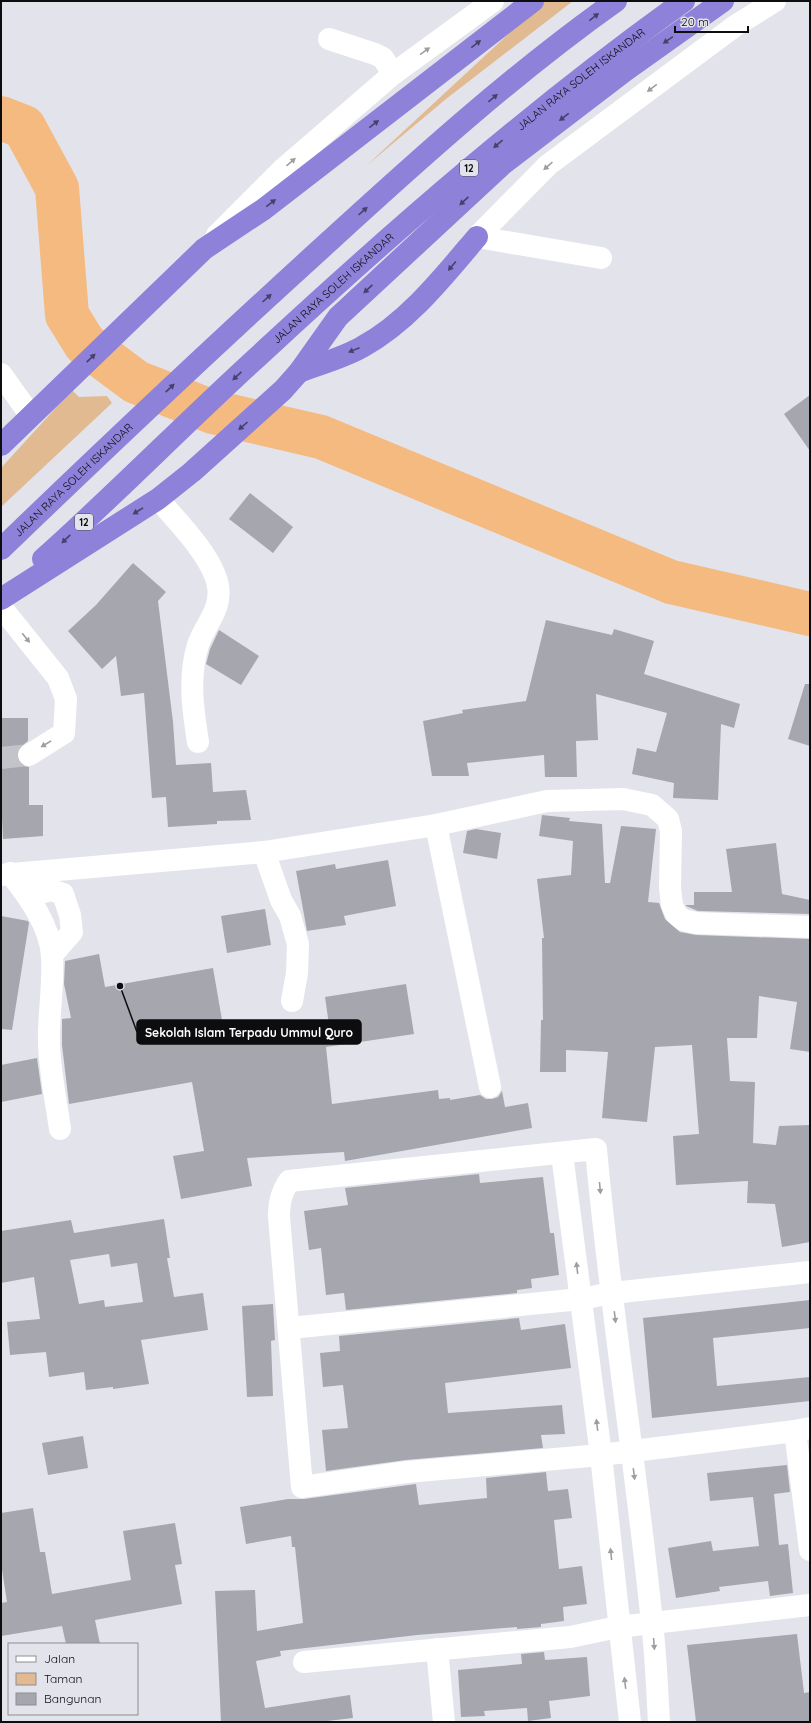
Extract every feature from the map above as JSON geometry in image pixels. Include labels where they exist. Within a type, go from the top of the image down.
[{"type":"highway","points":[[1,446],[201,252],[264,209],[533,1]]},
{"type":"highway","name":"JALAN RAYA SOLEH ISKANDAR","points":[[1,549],[238,324],[419,161],[515,79],[616,1]]},
{"type":"highway","name":"JALAN RAYA SOLEH ISKANDAR","points":[[1,598],[265,350],[443,190],[598,64],[684,1]]},
{"type":"highway","points":[[1,598],[158,499],[192,472],[283,390],[299,372],[338,317],[503,164],[626,70],[723,1]]},
{"type":"highway","points":[[299,372],[362,347],[398,321],[431,291],[477,237]]},
{"type":"street","points":[[201,252],[254,196],[283,169],[393,74],[493,1]]},
{"type":"street","points":[[477,237],[548,165],[735,26],[775,1]]},
{"type":"street","points":[[329,39],[383,58],[393,74]]},
{"type":"street","points":[[477,237],[601,258]]},
{"type":"street","points":[[1,374],[31,416]]},
{"type":"street","points":[[158,499],[195,543],[211,568],[218,585],[220,601],[198,645],[193,669],[192,706],[198,742]]},
{"type":"street","points":[[1,607],[58,678],[66,699],[64,733],[29,755]]},
{"type":"street","points":[[5,874],[264,852],[436,825],[547,801],[623,799],[652,805],[668,819],[671,831],[670,888],[672,904],[676,914],[683,920],[696,923],[810,927]]},
{"type":"street","points":[[436,825],[490,1087]]},
{"type":"street","points":[[264,852],[281,900],[290,916],[298,944],[297,973],[292,1000]]},
{"type":"street","points":[[5,874],[28,896],[47,933],[52,955],[49,1045],[60,1129]]},
{"type":"street","points":[[28,896],[51,890],[63,894],[70,915],[72,932],[52,955]]},
{"type":"street","points":[[659,1722],[652,1623],[631,1450],[612,1293],[596,1149],[576,1150],[562,1154],[289,1181],[283,1190],[279,1203],[279,1217],[290,1328],[302,1486],[407,1472],[601,1455],[631,1450],[803,1430],[810,1550]]},
{"type":"street","points":[[562,1154],[601,1455],[618,1627],[630,1722]]},
{"type":"street","points":[[290,1328],[581,1299],[612,1293],[810,1272]]},
{"type":"street","points":[[304,1662],[570,1637],[618,1627],[810,1605]]},
{"type":"street","points":[[437,1649],[444,1722]]},
{"type":"green space","points":[[544,1],[573,1],[446,99],[366,166]]},
{"type":"green space","points":[[72,390],[79,397],[107,396],[112,403],[1,507],[1,468]]},
{"type":"building","points":[[810,395],[810,451],[784,414]]},
{"type":"building","points":[[250,493],[293,527],[273,553],[229,519]]},
{"type":"building","points":[[133,563],[166,592],[158,601],[173,722],[176,765],[211,763],[213,792],[246,790],[251,820],[217,821],[217,824],[168,827],[166,797],[152,798],[144,693],[121,696],[116,656],[102,669],[68,631],[96,605]]},
{"type":"building","points":[[546,620],[612,635],[614,629],[654,641],[644,674],[740,704],[734,728],[721,724],[718,800],[673,798],[674,783],[632,774],[637,748],[656,752],[667,713],[596,694],[598,740],[576,741],[577,777],[545,777],[544,755],[467,763],[469,776],[432,776],[423,721],[463,713],[462,710],[526,701]]},
{"type":"building","points":[[219,630],[259,656],[241,685],[206,664],[210,649]]},
{"type":"building","points":[[805,684],[810,684],[810,746],[788,739]]},
{"type":"building","points":[[1,718],[28,718],[28,741],[18,749],[17,756],[19,762],[23,766],[29,767],[29,805],[43,805],[43,836],[3,839],[1,798]]},
{"type":"building","points":[[542,815],[570,818],[569,821],[602,824],[605,883],[610,883],[621,826],[656,829],[648,902],[659,903],[665,919],[680,932],[696,935],[810,939],[810,1052],[790,1049],[797,1002],[759,996],[757,1038],[727,1038],[730,1081],[755,1082],[753,1143],[776,1145],[779,1126],[810,1125],[810,1242],[782,1247],[775,1204],[747,1203],[748,1181],[676,1185],[673,1136],[699,1134],[692,1045],[655,1047],[647,1122],[602,1118],[608,1052],[566,1050],[566,1072],[540,1072],[541,1020],[543,1020],[542,938],[544,938],[537,879],[571,875],[573,841],[539,836]]},
{"type":"building","points":[[476,829],[501,833],[497,859],[463,853],[467,831]]},
{"type":"building","points":[[776,843],[782,894],[810,900],[810,914],[698,911],[686,906],[694,905],[694,892],[732,892],[726,849]]},
{"type":"building","points":[[388,860],[396,906],[344,916],[346,925],[307,931],[296,871],[335,864],[336,869]]},
{"type":"building","points":[[265,909],[271,945],[227,953],[221,916]]},
{"type":"building","points":[[1,916],[28,921],[29,923],[12,1030],[1,1029]]},
{"type":"building","points":[[99,954],[105,987],[213,968],[226,1043],[282,1030],[329,1025],[325,997],[406,984],[414,1034],[326,1047],[332,1104],[438,1090],[439,1099],[450,1098],[450,1100],[480,1095],[486,1099],[492,1099],[498,1097],[502,1091],[505,1107],[528,1103],[532,1128],[345,1161],[344,1152],[247,1158],[252,1186],[181,1199],[173,1156],[204,1151],[192,1082],[69,1104],[62,1045],[62,1019],[71,1018],[64,984],[65,961]]},
{"type":"building","points":[[37,1058],[42,1094],[1,1102],[1,1065]]},
{"type":"building","points":[[479,1174],[480,1183],[543,1177],[550,1233],[554,1233],[559,1275],[531,1279],[532,1288],[517,1290],[517,1293],[346,1310],[344,1293],[326,1295],[321,1248],[309,1250],[304,1211],[348,1205],[345,1188]]},
{"type":"building","points":[[164,1219],[170,1258],[167,1258],[174,1297],[203,1293],[208,1330],[141,1340],[149,1384],[113,1389],[113,1387],[86,1390],[84,1372],[49,1377],[46,1352],[10,1355],[7,1322],[40,1319],[34,1277],[1,1283],[1,1231],[71,1220],[74,1233]],"holes":[[[109,1254],[111,1267],[137,1263],[143,1302],[105,1307],[104,1300],[79,1304],[70,1260]]]},
{"type":"building","points":[[810,1300],[810,1328],[713,1338],[717,1386],[810,1377],[810,1401],[652,1418],[643,1318]]},
{"type":"building","points":[[273,1304],[275,1340],[271,1341],[273,1396],[247,1397],[242,1306]]},
{"type":"building","points":[[519,1318],[521,1330],[565,1324],[571,1368],[445,1383],[448,1413],[562,1405],[565,1434],[541,1435],[543,1448],[406,1460],[326,1471],[322,1430],[348,1428],[343,1385],[323,1387],[320,1353],[340,1351],[339,1336]]},
{"type":"building","points":[[83,1436],[88,1468],[48,1475],[42,1443]]},
{"type":"building","points":[[787,1465],[790,1492],[774,1494],[779,1545],[788,1544],[793,1593],[770,1596],[768,1581],[719,1587],[720,1591],[676,1598],[668,1548],[711,1541],[713,1551],[759,1546],[753,1497],[710,1501],[707,1473]]},
{"type":"building","points":[[546,1472],[548,1491],[568,1489],[572,1518],[554,1520],[559,1569],[582,1566],[587,1604],[563,1607],[564,1621],[541,1624],[541,1627],[517,1629],[517,1627],[417,1635],[280,1651],[281,1656],[256,1661],[265,1708],[350,1695],[353,1718],[319,1722],[221,1722],[215,1591],[255,1590],[257,1631],[303,1623],[295,1547],[292,1547],[291,1536],[246,1544],[240,1507],[288,1499],[304,1499],[416,1484],[419,1505],[487,1498],[486,1478]]},
{"type":"building","points":[[33,1508],[40,1552],[45,1552],[52,1594],[131,1580],[123,1531],[175,1523],[182,1564],[175,1565],[182,1604],[95,1620],[100,1643],[66,1643],[62,1626],[1,1636],[1,1603],[7,1602],[1,1563],[1,1513]]},
{"type":"building","points":[[797,1634],[804,1693],[810,1692],[810,1722],[696,1722],[687,1645]]},
{"type":"building","points":[[544,1652],[545,1660],[587,1657],[590,1696],[549,1701],[551,1718],[528,1721],[527,1708],[484,1711],[485,1716],[461,1717],[458,1670],[522,1664],[521,1654]]},
{"type":"waterway","points":[[1,118],[24,127],[57,188],[67,315],[85,344],[136,382],[213,412],[321,437],[671,582],[810,614]]},
{"type":"tunnel","points":[[1,758],[29,755]]},
{"type":"place","name":"Sekolah Islam Terpadu Ummul Quro","points":[[120,986]]}]
